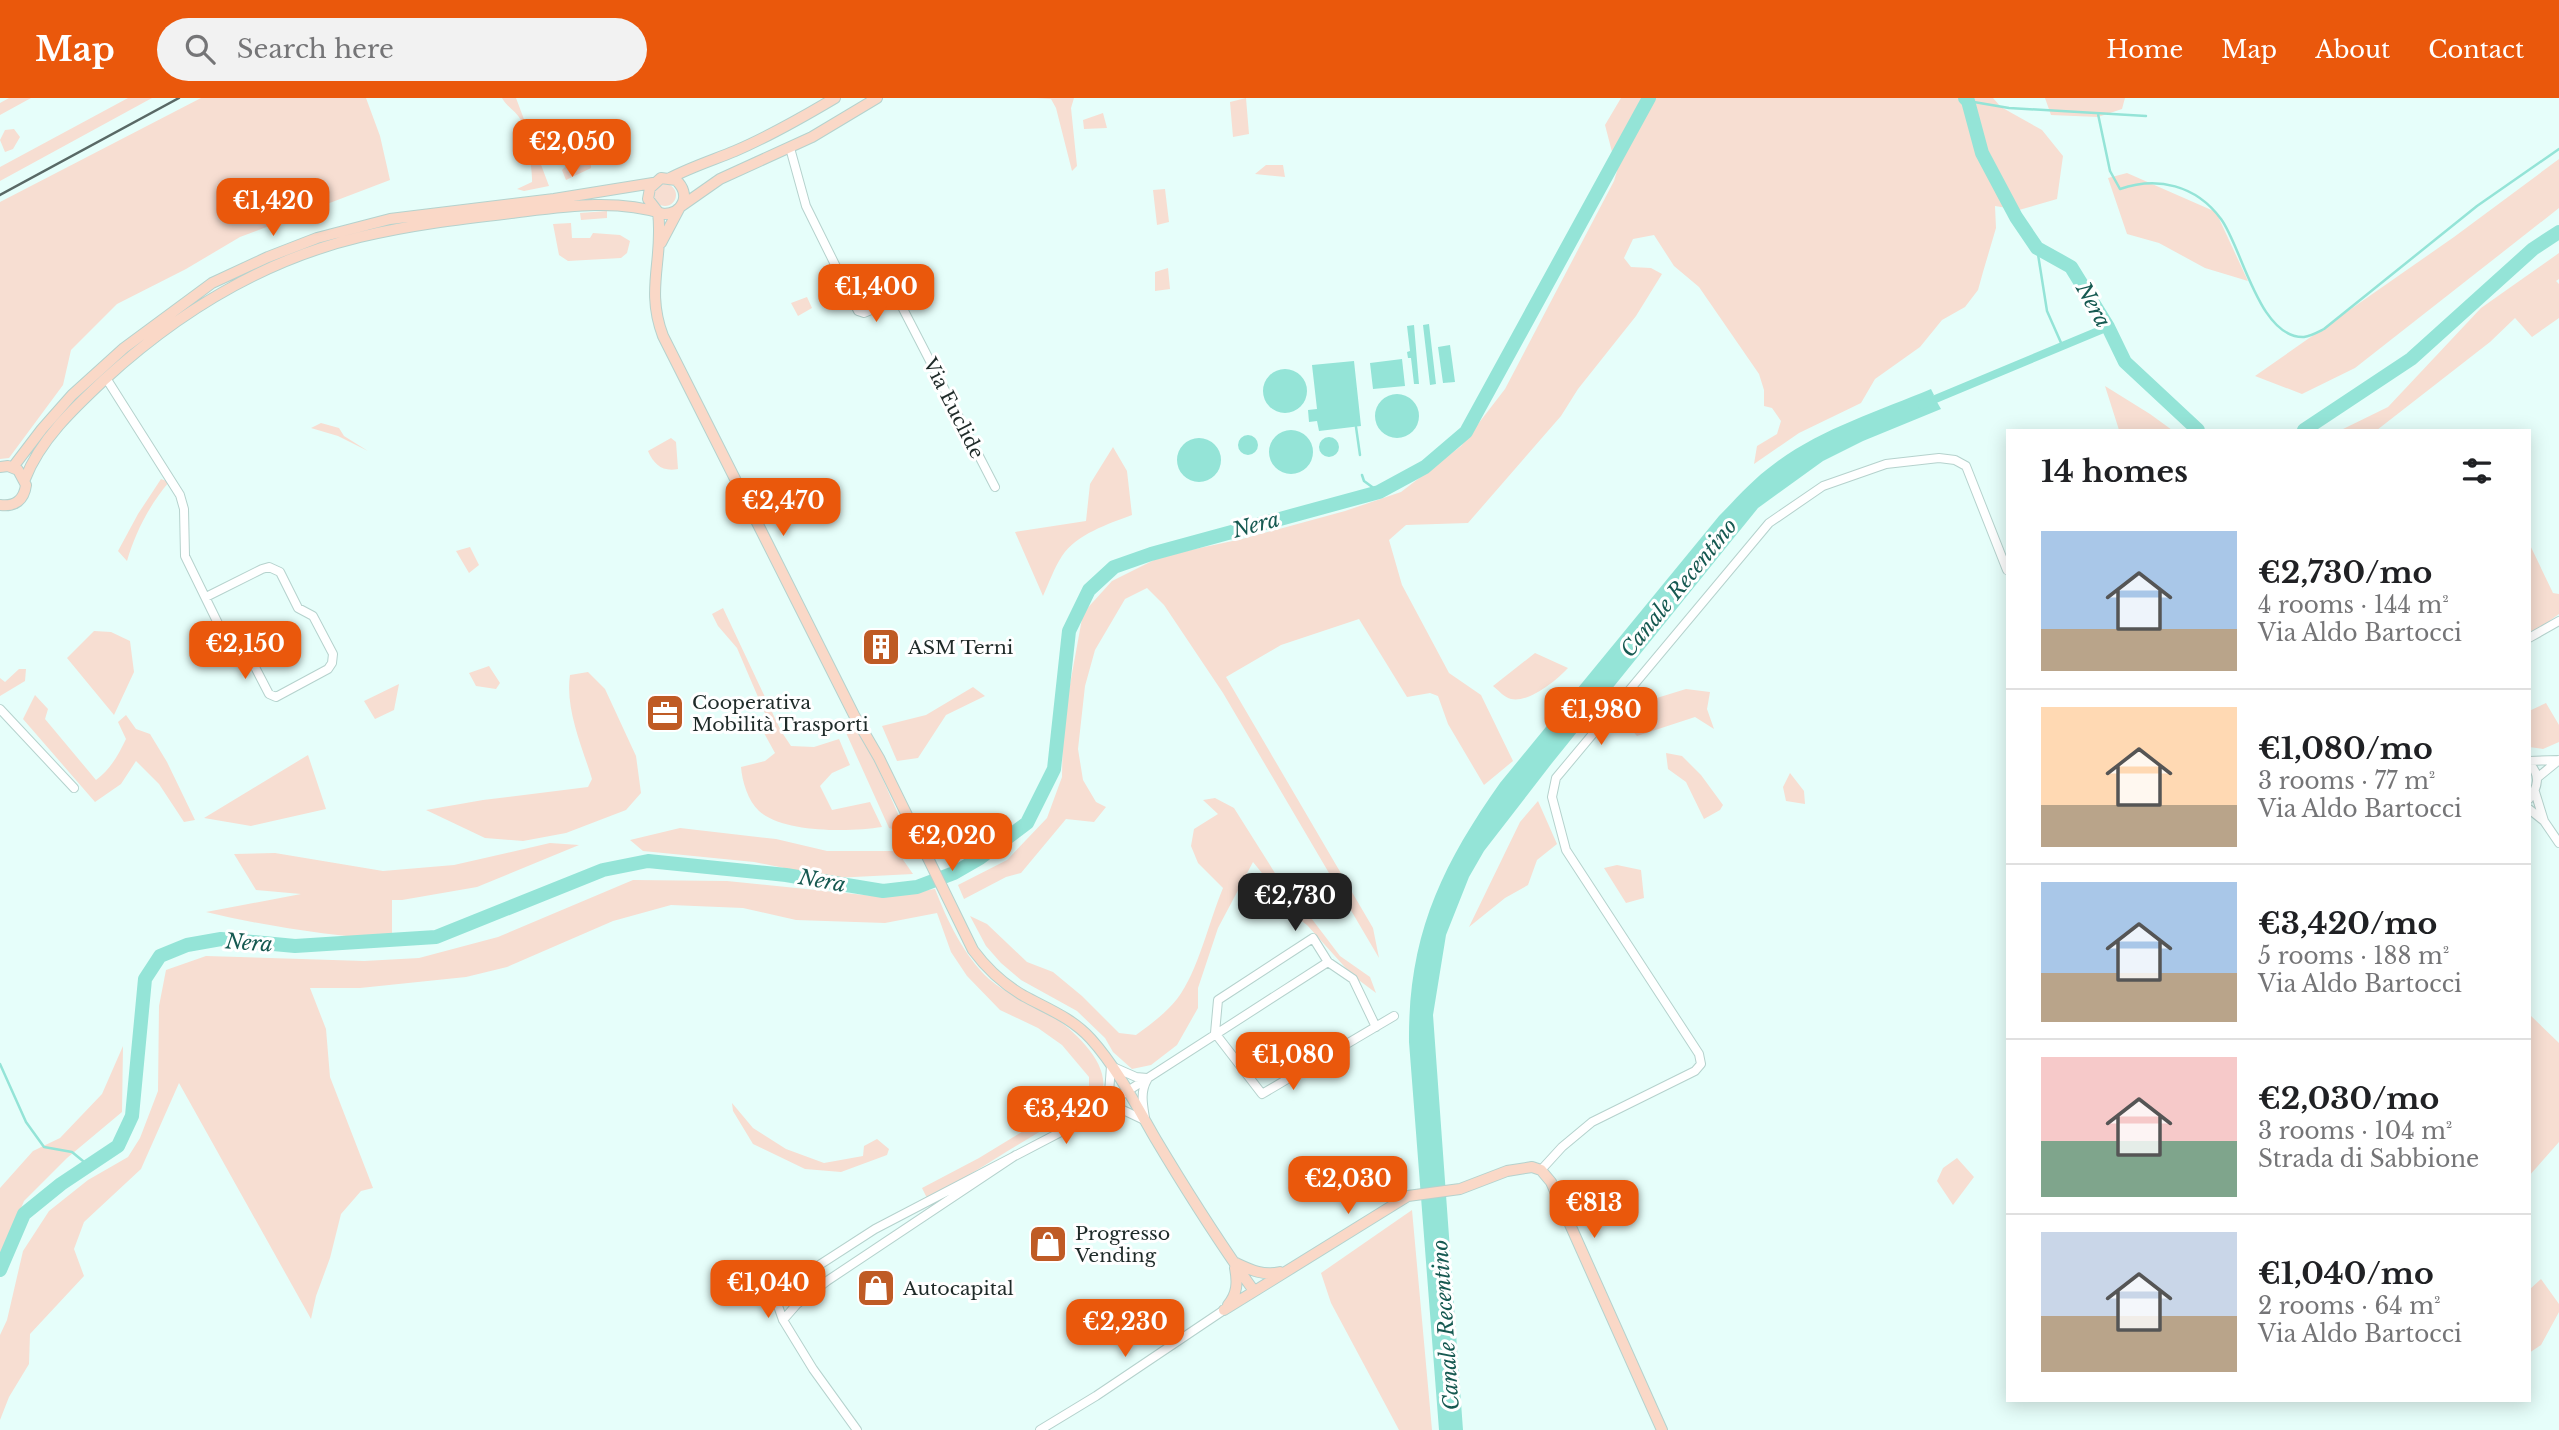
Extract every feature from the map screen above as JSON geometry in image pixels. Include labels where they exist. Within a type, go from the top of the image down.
[{"type":"main road","points":[[670,178],[786,127],[835,98]]},
{"type":"main road","points":[[24,479],[30,464],[50,438],[79,403],[106,378],[177,320],[219,294],[273,267],[359,237],[444,221],[557,208],[626,205],[670,214],[720,179],[812,137],[877,98]]},
{"type":"main road","points":[[661,243],[683,202],[684,190],[676,180],[670,178],[661,178],[653,183],[648,199],[658,212],[661,243],[654,300],[663,336],[854,715],[879,758],[963,931],[982,962],[996,977],[1073,1023],[1091,1038],[1254,1291]]},
{"type":"main road","points":[[13,467],[72,395],[124,348],[212,283],[268,257],[317,238],[390,219],[653,183]]},
{"type":"main road","points":[[0,467],[13,467],[26,485],[23,497],[13,505],[0,506]]},
{"type":"main road","points":[[1224,1310],[1408,1196],[1452,1191],[1507,1171],[1532,1167],[1541,1170],[1551,1182],[1662,1430]]},
{"type":"main road","points":[[1233,1262],[1254,1272],[1269,1275],[1290,1270]]},
{"type":"main road","points":[[1224,1310],[1235,1296],[1236,1276],[1233,1262]]},
{"type":"street","name":"Via Euclide","points":[[790,148],[806,206],[858,311],[864,313],[899,301],[995,487]]},
{"type":"street","points":[[106,378],[180,495],[184,509],[183,551],[233,654],[255,667],[269,694],[276,697],[328,669],[332,663],[333,654],[313,616],[299,608],[279,572],[274,568],[262,569],[206,597]]},
{"type":"street","points":[[1541,1170],[1562,1147],[1592,1122],[1695,1071],[1701,1064],[1699,1054],[1566,850],[1552,797],[1556,778],[1769,523],[1823,486],[1886,464],[1939,458],[1955,460],[1966,466],[2006,567]]},
{"type":"street","points":[[2531,637],[2559,621]]},
{"type":"street","points":[[0,709],[74,788]]},
{"type":"street","points":[[2531,763],[2559,760]]},
{"type":"street","points":[[2559,760],[2537,778],[2532,795],[2544,821],[2559,843]]},
{"type":"street","points":[[2531,766],[2537,778]]},
{"type":"street","points":[[2531,811],[2544,821]]},
{"type":"street","points":[[1376,1027],[1353,979],[1328,962],[1313,938],[1218,1000],[1215,1033],[1262,1094],[1376,1027],[1394,1016]]},
{"type":"street","points":[[857,1430],[813,1369],[783,1320],[777,1303],[793,1282],[875,1229],[1101,1109],[1328,962]]},
{"type":"street","points":[[1101,1109],[1109,1093],[1111,1066],[1136,1077],[1148,1078]]},
{"type":"street","points":[[1146,1121],[1142,1097],[1148,1078]]},
{"type":"street","points":[[1101,1109],[1123,1110],[1146,1121]]},
{"type":"street","points":[[783,1320],[797,1304],[827,1281],[1016,1155]]},
{"type":"street","points":[[1040,1430],[1096,1396],[1224,1310]]},
{"type":"shaded area","points":[[9,98],[31,98],[0,115],[0,103]]},
{"type":"shaded area","points":[[128,98],[152,98],[0,181],[0,167]]},
{"type":"shaded area","points":[[201,98],[366,98],[380,136],[390,180],[240,237],[186,269],[117,304],[71,350],[63,385],[9,458],[0,459],[0,202]]},
{"type":"shaded area","points":[[502,98],[516,98],[549,186],[524,191],[517,189],[532,182],[529,151],[521,120]]},
{"type":"shaded area","points":[[1036,98],[1074,98],[1071,108],[1077,166],[1072,171],[1056,108],[1051,99]]},
{"type":"shaded area","points":[[1246,98],[1249,134],[1233,137],[1230,102]]},
{"type":"shaded area","points":[[1621,98],[1993,98],[2001,107],[2042,130],[2063,156],[2057,199],[2019,210],[1995,206],[1996,228],[1978,290],[1965,307],[1942,320],[1920,347],[1875,379],[1861,403],[1799,433],[1754,464],[1757,446],[1777,434],[1781,421],[1772,408],[1764,406],[1764,390],[1759,374],[1699,287],[1674,266],[1654,235],[1633,239],[1624,258],[1631,267],[1651,268],[1662,274],[1636,316],[1578,389],[1561,416],[1468,523],[1406,525],[1389,540],[1402,585],[1449,673],[1481,695],[1513,761],[1484,785],[1448,724],[1438,696],[1430,693],[1407,697],[1359,619],[1281,645],[1226,677],[1373,928],[1379,958],[1223,693],[1164,605],[1147,588],[1125,599],[1095,650],[1085,686],[1078,749],[1083,780],[1096,802],[1106,807],[1094,822],[1066,819],[1021,873],[1006,877],[964,899],[958,885],[1007,860],[1047,818],[1062,777],[1063,723],[1083,613],[1112,581],[1162,556],[1242,539],[1345,511],[1401,492],[1461,446],[1505,389],[1614,181],[1617,171],[1605,125]]},
{"type":"shaded area","points":[[2045,98],[2125,98],[2122,109],[2098,117],[2051,115]]},
{"type":"shaded area","points":[[1103,113],[1107,128],[1084,129],[1083,120]]},
{"type":"shaded area","points":[[14,129],[20,137],[13,149],[5,152],[0,140],[5,130]]},
{"type":"shaded area","points":[[591,157],[591,168],[566,180],[562,170],[566,166]]},
{"type":"shaded area","points":[[2559,159],[2559,208],[2355,368],[2302,394],[2255,376],[2454,237]]},
{"type":"shaded area","points":[[1266,165],[1283,165],[1285,177],[1255,174]]},
{"type":"shaded area","points":[[2127,173],[2216,212],[2248,281],[2205,268],[2159,243],[2127,234],[2108,178]]},
{"type":"shaded area","points":[[665,184],[673,187],[676,195],[673,203],[665,206],[657,203],[654,195],[657,187]]},
{"type":"shaded area","points":[[1165,189],[1169,222],[1157,225],[1153,190]]},
{"type":"shaded area","points":[[607,211],[607,218],[581,220],[580,213]]},
{"type":"shaded area","points":[[571,223],[572,238],[590,238],[593,233],[620,235],[630,241],[627,253],[621,258],[568,261],[559,255],[553,224]]},
{"type":"shaded area","points":[[2559,253],[2559,279],[2556,281],[2559,284],[2559,318],[2532,337],[2515,318],[2490,342],[2378,429],[2343,429],[2388,407],[2481,308]]},
{"type":"shaded area","points":[[1168,268],[1170,289],[1155,291],[1155,272]]},
{"type":"shaded area","points":[[807,297],[812,308],[798,316],[791,303]]},
{"type":"shaded area","points":[[2105,386],[2171,429],[2119,429]]},
{"type":"shaded area","points":[[321,423],[339,428],[344,436],[368,451],[338,436],[311,428]]},
{"type":"shaded area","points":[[671,438],[676,442],[678,469],[660,466],[648,451]]},
{"type":"shaded area","points":[[1113,447],[1127,471],[1132,515],[1094,531],[1068,548],[1056,565],[1043,596],[1015,532],[1086,521],[1090,484]]},
{"type":"shaded area","points":[[161,479],[169,482],[144,519],[127,561],[118,551]]},
{"type":"shaded area","points":[[470,547],[479,565],[469,573],[456,551]]},
{"type":"shaded area","points":[[2531,547],[2553,593],[2559,594],[2559,614],[2531,635]]},
{"type":"shaded area","points":[[723,608],[781,731],[791,746],[814,747],[839,739],[850,765],[832,773],[820,786],[832,810],[870,802],[882,827],[836,830],[800,827],[770,818],[755,807],[746,790],[741,767],[765,761],[775,753],[764,733],[767,718],[737,648],[718,626],[712,614]]},
{"type":"shaded area","points":[[94,631],[111,632],[130,641],[134,672],[114,715],[67,658]]},
{"type":"shaded area","points":[[1535,653],[1568,668],[1550,684],[1526,698],[1509,698],[1493,686]]},
{"type":"shaded area","points":[[489,666],[500,683],[496,689],[476,686],[469,673]]},
{"type":"shaded area","points":[[19,669],[26,669],[25,681],[0,696],[0,678],[5,682]]},
{"type":"shaded area","points":[[588,672],[605,689],[636,756],[641,793],[626,810],[566,833],[523,841],[485,838],[426,810],[588,787],[592,779],[575,727],[569,688],[570,675]]},
{"type":"shaded area","points":[[399,684],[394,710],[375,719],[364,701]]},
{"type":"shaded area","points":[[973,687],[985,696],[946,715],[918,758],[897,761],[882,726],[926,715]]},
{"type":"shaded area","points":[[1686,689],[1710,692],[1707,709],[1714,729],[1695,717],[1637,736],[1625,723],[1647,701]]},
{"type":"shaded area","points":[[35,695],[48,709],[45,719],[96,780],[114,761],[126,739],[118,722],[126,715],[136,729],[150,734],[195,820],[184,822],[159,784],[136,761],[121,784],[95,802],[23,719]]},
{"type":"shaded area","points":[[2546,703],[2559,725],[2559,742],[2543,749],[2531,747],[2531,710]]},
{"type":"shaded area","points":[[857,721],[907,834],[889,828],[843,726]]},
{"type":"shaded area","points":[[1666,753],[1682,756],[1701,775],[1723,805],[1720,810],[1704,819],[1686,782],[1668,769]]},
{"type":"shaded area","points":[[308,755],[326,809],[251,826],[204,818]]},
{"type":"shaded area","points":[[1790,773],[1804,791],[1805,804],[1786,801],[1783,787]]},
{"type":"shaded area","points":[[1215,798],[1234,808],[1285,889],[1299,902],[1340,956],[1370,977],[1376,993],[1352,975],[1307,925],[1271,898],[1270,883],[1253,862],[1218,928],[1198,988],[1198,1008],[1177,1045],[1151,1065],[1132,1069],[1077,1011],[1021,980],[1001,963],[986,946],[970,916],[987,924],[1027,962],[1053,972],[1119,1033],[1136,1035],[1168,1009],[1184,988],[1197,961],[1223,888],[1198,863],[1191,846],[1194,829],[1218,814],[1203,800]]},
{"type":"shaded area","points":[[1538,801],[1557,844],[1537,860],[1528,885],[1505,898],[1469,927],[1520,822]]},
{"type":"shaded area","points":[[680,828],[776,839],[827,851],[897,851],[913,874],[834,878],[754,862],[643,851],[630,840]]},
{"type":"shaded area","points":[[550,843],[579,845],[477,887],[392,900],[392,941],[299,930],[206,912],[301,894],[256,890],[234,854],[275,853],[383,871],[454,865]]},
{"type":"shaded area","points":[[1617,865],[1641,870],[1644,898],[1626,903],[1604,868]]},
{"type":"shaded area","points":[[633,880],[727,881],[884,897],[935,889],[957,937],[980,970],[1002,989],[1055,1018],[1091,1052],[1103,1079],[1102,1093],[1088,1109],[1041,1131],[927,1198],[922,1188],[979,1158],[1089,1091],[1089,1077],[1062,1045],[1038,1028],[1000,1010],[967,976],[951,952],[937,913],[885,923],[796,920],[743,908],[671,905],[613,921],[507,967],[466,977],[360,988],[310,988],[326,1029],[330,1077],[373,1188],[361,1191],[341,1214],[311,1319],[179,1083],[141,1169],[84,1222],[74,1249],[84,1276],[30,1334],[29,1364],[9,1397],[0,1420],[0,1335],[7,1320],[23,1251],[49,1211],[88,1180],[128,1157],[140,1138],[158,1091],[159,1006],[166,970],[206,956],[364,961],[419,958],[498,937]]},
{"type":"shaded area","points":[[2531,1016],[2559,1043],[2559,1142],[2531,1174]]},
{"type":"shaded area","points":[[123,1046],[122,1112],[67,1158],[24,1201],[0,1258],[0,1188],[33,1151],[60,1138],[102,1094]]},
{"type":"shaded area","points":[[732,1103],[753,1128],[786,1149],[824,1163],[863,1156],[864,1146],[877,1139],[889,1149],[887,1155],[841,1172],[805,1169],[753,1144],[733,1111]]},
{"type":"shaded area","points":[[1957,1158],[1974,1177],[1953,1205],[1937,1181],[1943,1168]]},
{"type":"shaded area","points":[[1412,1210],[1432,1430],[1399,1430],[1331,1303],[1321,1273]]},
{"type":"shaded area","points":[[2541,1279],[2559,1304],[2559,1312],[2541,1345],[2531,1352],[2531,1288]]},
{"type":"water","points":[[1429,324],[1436,384],[1430,385],[1423,325]]},
{"type":"water","points":[[1414,325],[1419,384],[1414,384],[1411,358],[1408,358],[1407,352],[1410,351],[1407,326]]},
{"type":"water","points":[[1450,345],[1455,382],[1443,383],[1438,347]]},
{"type":"water","points":[[1402,359],[1405,386],[1373,389],[1370,363]]},
{"type":"water","points":[[1354,361],[1361,426],[1319,431],[1317,421],[1309,422],[1308,410],[1317,409],[1312,365]]},
{"type":"water","points":[[1285,369],[1301,375],[1307,391],[1301,407],[1285,413],[1269,407],[1263,391],[1269,375]]},
{"type":"water","points":[[1931,389],[1934,395],[1928,402],[1937,402],[1941,409],[1863,441],[1823,461],[1758,508],[1552,763],[1484,851],[1469,877],[1446,935],[1433,1015],[1463,1430],[1439,1430],[1409,1042],[1414,969],[1432,905],[1445,875],[1460,845],[1500,783],[1719,516],[1745,489],[1774,464],[1811,441]]},
{"type":"water","points":[[1397,394],[1413,400],[1419,416],[1413,432],[1397,438],[1381,432],[1375,416],[1381,400]]},
{"type":"water","points":[[1291,430],[1307,436],[1313,452],[1307,468],[1291,474],[1275,468],[1269,452],[1275,436]]},
{"type":"water","points":[[1248,435],[1255,438],[1258,445],[1255,452],[1248,455],[1241,452],[1238,445],[1241,438]]},
{"type":"water","points":[[1329,437],[1336,440],[1339,447],[1336,454],[1329,457],[1322,454],[1319,447],[1322,440]]},
{"type":"water","points":[[1199,438],[1208,439],[1215,444],[1220,451],[1220,469],[1215,476],[1208,481],[1199,482],[1190,481],[1183,476],[1178,469],[1177,460],[1178,451],[1183,444],[1190,439]]},
{"type":"waterway","name":"Nera","points":[[0,1270],[24,1214],[61,1184],[118,1146],[132,1116],[145,979],[160,956],[187,945],[221,939],[295,946],[436,937],[603,870],[648,861],[786,875],[883,891],[917,887],[954,873],[980,858],[1027,823],[1054,769],[1069,631],[1089,590],[1114,567],[1151,554],[1379,492],[1425,467],[1466,432],[1649,98]]},
{"type":"waterway","name":"Nera","points":[[1965,98],[1982,153],[2016,217],[2037,248],[2071,267],[2108,327],[2125,362],[2197,429]]},
{"type":"waterway","points":[[1968,101],[2009,108],[2146,116]]},
{"type":"waterway","points":[[2098,114],[2110,171],[2120,189],[2148,183],[2162,184],[2175,186],[2200,198],[2211,207],[2229,232],[2254,289],[2275,323],[2288,334],[2304,337],[2324,329],[2477,206],[2559,149]]},
{"type":"waterway","name":"Nera","points":[[2306,429],[2411,359],[2533,249],[2559,232]]},
{"type":"waterway","name":"Canale Recentino","points":[[2037,248],[2047,311],[2062,345]]},
{"type":"waterway","name":"Canale Recentino","points":[[1921,405],[2108,327]]},
{"type":"waterway","points":[[1356,427],[1360,455]]},
{"type":"waterway","points":[[1362,475],[1364,481],[1379,492]]},
{"type":"waterway","points":[[0,1064],[26,1122],[44,1147],[72,1152],[89,1166]]},
{"type":"railway","points":[[0,195],[179,98]]},
{"type":"place","name":"ASM Terni","points":[[881,647]]},
{"type":"place","name":"Cooperativa Mobilità Trasporti","points":[[665,713]]},
{"type":"place","name":"Progresso Vending","points":[[1048,1244]]},
{"type":"place","name":"Autocapital","points":[[876,1288]]}]
